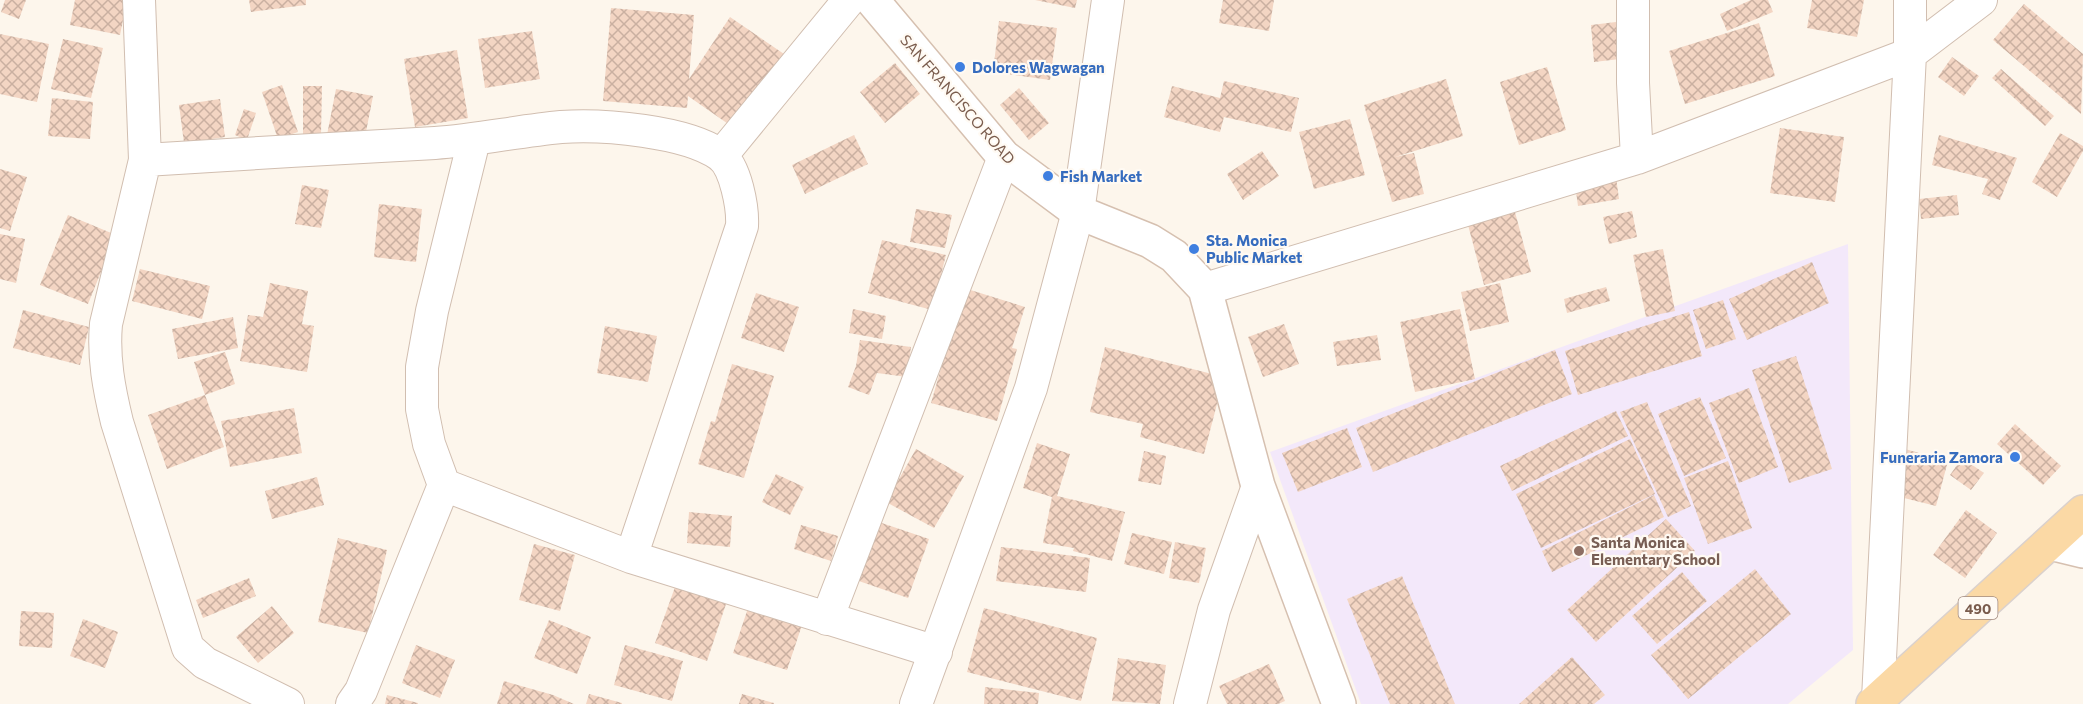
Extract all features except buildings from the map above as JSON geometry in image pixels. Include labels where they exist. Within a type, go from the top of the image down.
[{"type":"main road","name":"490","points":[[1876,701],[2083,512]]},
{"type":"street","points":[[139,0],[145,160],[106,324],[104,348],[108,384],[117,422],[188,648],[205,663],[288,704]]},
{"type":"street","points":[[722,156],[849,0]]},
{"type":"street","name":"SAN FRANCISCO ROAD","points":[[872,0],[1004,156],[1078,212],[1150,241],[1174,256],[1204,289]]},
{"type":"street","points":[[916,704],[1031,387],[1078,212],[1108,0]]},
{"type":"street","points":[[1634,0],[1633,83],[1637,158]]},
{"type":"street","points":[[1876,701],[1910,54],[1910,0]]},
{"type":"street","points":[[1339,704],[1258,486],[1204,289],[1637,158],[1910,54],[1981,0]]},
{"type":"street","points":[[145,160],[474,140],[562,127],[610,128],[658,133],[688,141],[722,156],[738,188],[743,207],[742,226],[630,557]]},
{"type":"street","points":[[352,704],[361,691],[444,485],[429,444],[422,409],[423,367],[432,311],[474,140]]},
{"type":"street","points":[[827,619],[1004,156]]},
{"type":"street","points":[[444,485],[630,557],[936,652]]},
{"type":"street","points":[[1190,704],[1214,610],[1258,486]]},
{"type":"street","points":[[2050,543],[2083,551]]},
{"type":"shaded area","name":"Santa Monica Elementary School","points":[[1848,244],[1853,650],[1788,704],[1361,704],[1270,452]]},
{"type":"place","name":"Dolores Wagwagan","points":[[960,67]]},
{"type":"place","name":"Fish Market","points":[[1048,176]]},
{"type":"place","name":"Sta. Monica Public Market","points":[[1194,249]]},
{"type":"place","name":"Funeraria Zamora","points":[[2015,457]]},
{"type":"place","name":"Santa Monica Elementary School","points":[[1579,551]]}]
